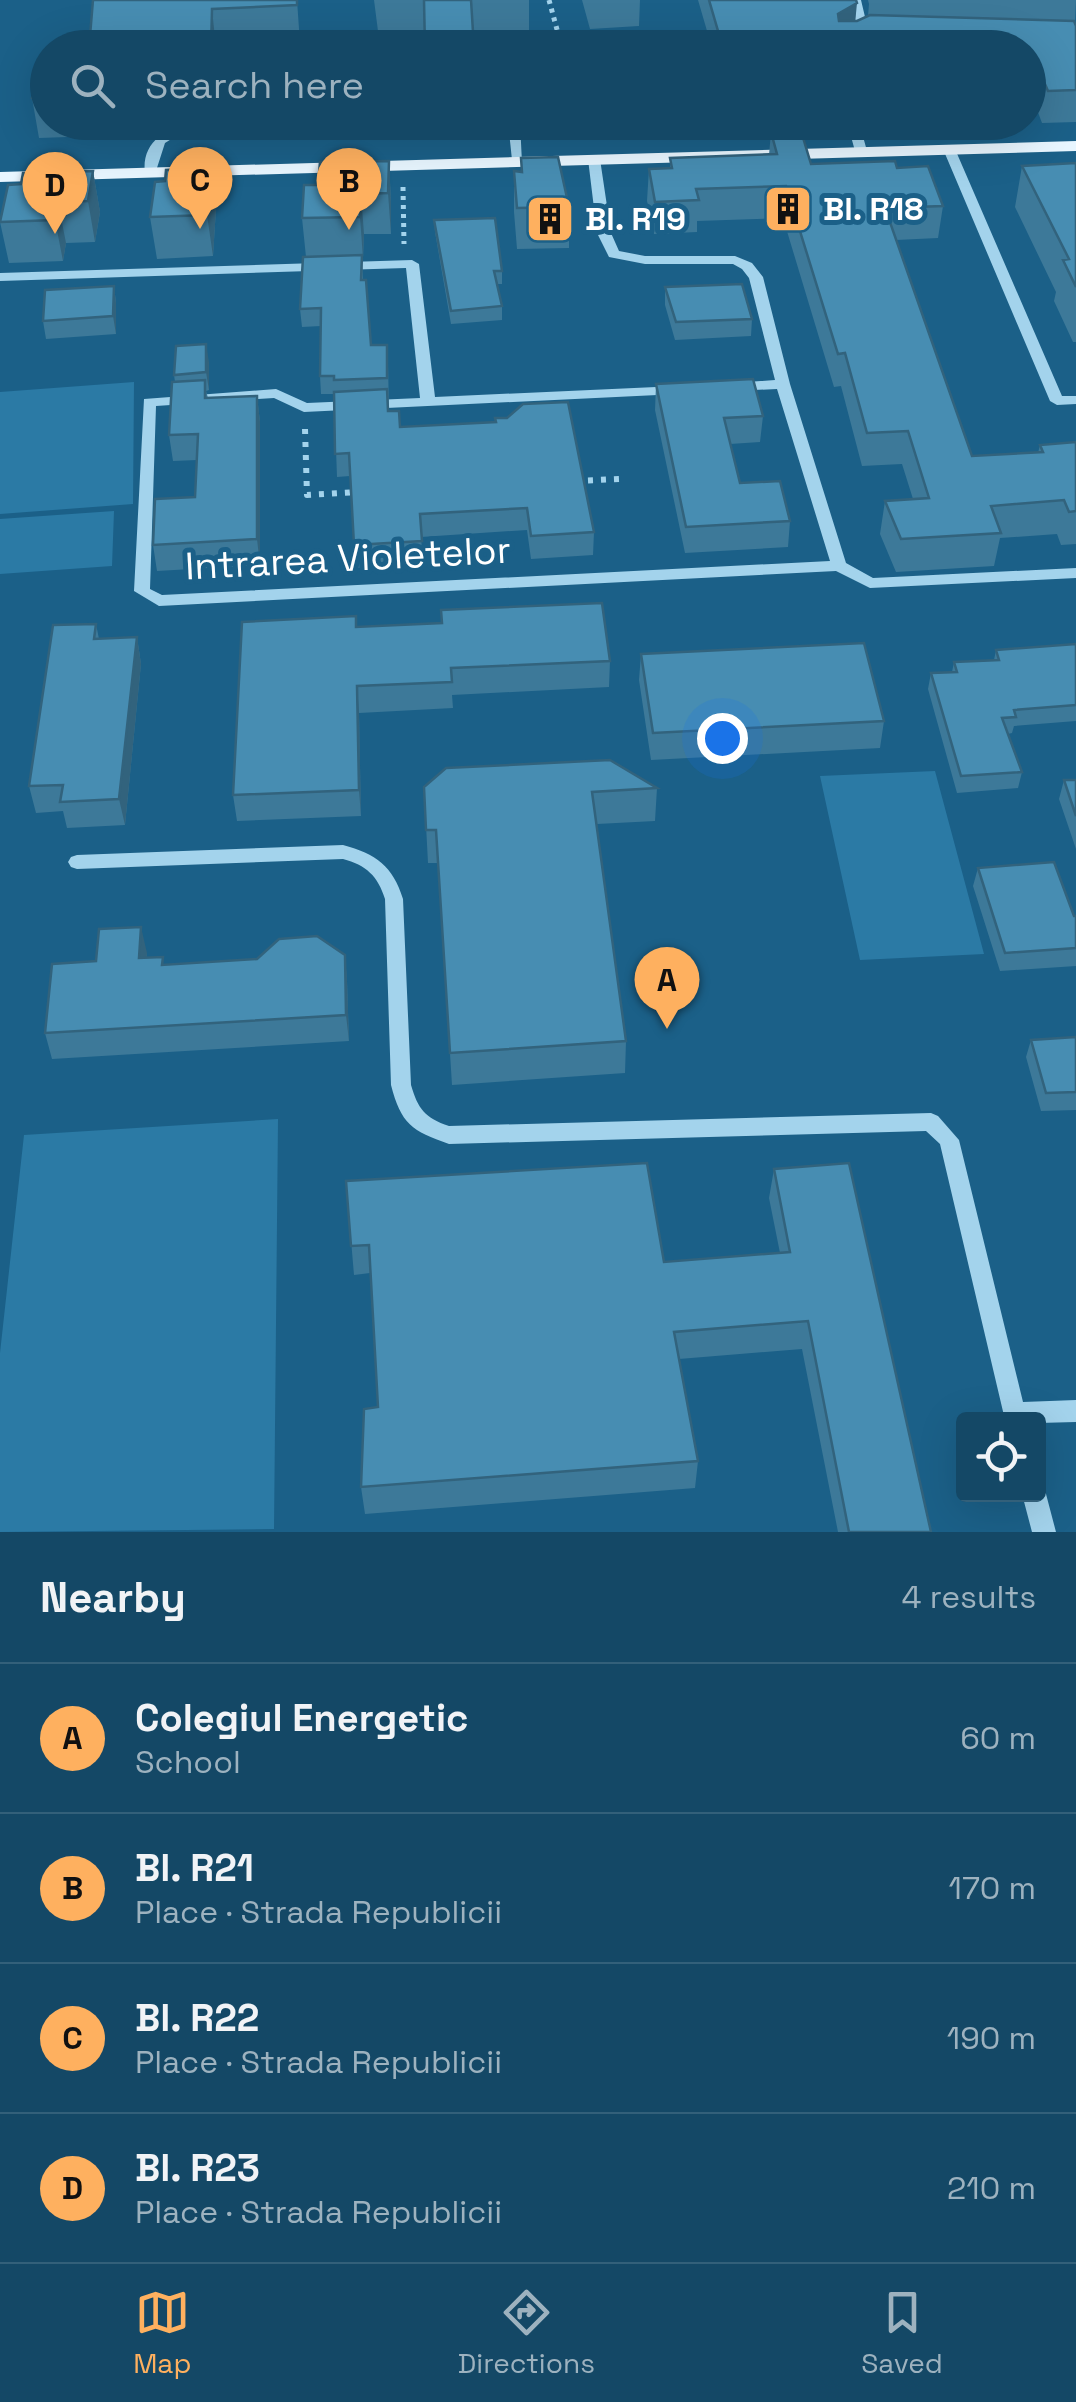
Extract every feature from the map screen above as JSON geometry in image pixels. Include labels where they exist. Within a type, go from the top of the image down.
[{"type":"main road","points":[[0,177],[1076,146]]},
{"type":"lane","points":[[855,0],[862,30]]},
{"type":"lane","points":[[150,172],[151,154],[163,140]]},
{"type":"lane","points":[[516,140],[518,160]]},
{"type":"lane","points":[[857,140],[860,151]]},
{"type":"lane","points":[[949,149],[1057,401],[1076,400]]},
{"type":"lane","points":[[594,158],[604,233],[614,254],[645,260],[716,258],[748,266],[756,277],[783,384],[838,566],[870,583],[1076,573]]},
{"type":"lane","points":[[0,277],[412,264],[428,402]]},
{"type":"lane","points":[[724,388],[783,384]]},
{"type":"lane","name":"Intrarea Violetelor","points":[[704,389],[304,408],[276,393],[149,402],[142,592],[159,601],[838,566]]},
{"type":"lane","points":[[77,862],[344,852],[368,858],[388,876],[394,899],[402,1085],[407,1110],[418,1125],[449,1135],[931,1122],[948,1140],[1014,1412]]},
{"type":"lane","points":[[1036,1502],[1044,1532]]},
{"type":"path","points":[[549,0],[557,30]]},
{"type":"path","points":[[402,164],[404,248],[412,264]]},
{"type":"path","points":[[304,408],[307,495],[366,492]]},
{"type":"path","points":[[561,482],[619,479]]},
{"type":"shaded area","points":[[134,382],[133,504],[0,514],[0,392]]},
{"type":"shaded area","points":[[114,511],[112,566],[0,574],[0,519]]},
{"type":"shaded area","points":[[935,771],[984,954],[860,960],[820,776]]},
{"type":"shaded area","points":[[278,1119],[274,1529],[0,1532],[0,1353],[24,1135]]},
{"type":"building","points":[[93,0],[297,0],[297,5],[212,9],[211,30],[90,30]]},
{"type":"building","points":[[424,0],[471,0],[473,30],[425,30]]},
{"type":"building","points":[[709,0],[856,0],[838,14],[839,21],[857,21],[870,15],[1074,21],[1076,90],[1048,91],[1046,30],[718,30]]},
{"type":"building","points":[[773,140],[804,140],[811,164],[895,161],[897,168],[928,166],[943,206],[885,208],[972,456],[1043,452],[1040,445],[1076,442],[1076,511],[1069,512],[1064,500],[991,506],[1001,533],[901,539],[885,501],[929,498],[908,431],[867,433],[845,353],[838,354],[786,186],[696,189],[699,200],[655,202],[649,169],[672,168],[670,158],[777,154]]},
{"type":"building","points":[[558,157],[569,207],[517,208],[514,171],[522,172],[521,158]]},
{"type":"building","points":[[389,161],[388,193],[361,194],[360,217],[302,218],[304,185],[318,185],[320,162]]},
{"type":"building","points":[[1076,163],[1076,287],[1063,260],[1069,259],[1022,166]]},
{"type":"building","points":[[211,168],[207,215],[150,217],[155,182],[165,181],[166,170]]},
{"type":"building","points":[[93,171],[88,201],[58,202],[55,220],[0,222],[8,185],[21,184],[23,173]]},
{"type":"building","points":[[495,218],[502,271],[494,271],[502,306],[451,311],[434,220]]},
{"type":"building","points":[[362,255],[361,280],[366,280],[371,345],[387,345],[387,378],[334,380],[334,376],[320,376],[321,308],[300,309],[303,257]]},
{"type":"building","points":[[742,284],[752,319],[676,322],[665,287]]},
{"type":"building","points":[[114,286],[113,316],[43,321],[45,290]]},
{"type":"building","points":[[206,344],[206,372],[174,375],[176,346]]},
{"type":"building","points":[[753,379],[763,416],[724,418],[740,483],[780,481],[790,521],[686,527],[656,384]]},
{"type":"building","points":[[205,380],[205,398],[257,396],[257,539],[153,545],[155,499],[195,497],[198,434],[169,435],[172,382]]},
{"type":"building","points":[[387,389],[388,411],[399,411],[400,427],[496,422],[495,418],[507,418],[523,404],[568,402],[594,532],[531,536],[527,508],[420,514],[422,541],[354,545],[349,453],[335,454],[334,392]]},
{"type":"building","points":[[602,603],[610,661],[451,668],[452,682],[357,686],[359,790],[233,795],[242,622],[356,616],[356,627],[442,623],[441,610]]},
{"type":"building","points":[[96,624],[94,639],[137,637],[119,799],[60,802],[63,785],[29,786],[53,625]]},
{"type":"building","points":[[864,643],[884,721],[653,733],[641,654]]},
{"type":"building","points":[[1076,644],[1076,705],[1014,710],[1016,717],[1002,718],[1022,772],[961,776],[931,673],[957,672],[954,662],[999,660],[996,650]]},
{"type":"building","points":[[610,760],[657,788],[592,792],[626,1041],[450,1053],[436,830],[426,830],[424,787],[446,768]]},
{"type":"building","points":[[1064,780],[1076,780],[1076,816]]},
{"type":"building","points":[[1054,862],[1076,916],[1076,948],[1005,953],[978,868]]},
{"type":"building","points":[[141,927],[139,958],[163,957],[162,965],[257,959],[279,939],[317,936],[345,955],[346,1015],[45,1033],[52,964],[96,961],[99,929]]},
{"type":"building","points":[[1076,1037],[1076,1092],[1046,1093],[1031,1040]]},
{"type":"building","points":[[647,1163],[664,1262],[790,1252],[774,1169],[849,1163],[931,1532],[849,1532],[808,1321],[674,1332],[698,1461],[361,1487],[364,1409],[378,1407],[369,1245],[351,1246],[346,1181]]},
{"type":"place","name":"Bl. R18","points":[[788,209]]},
{"type":"place","name":"Bl. R19","points":[[550,219]]},
{"type":"place","name":"Bl. R22","points":[[200,229]]},
{"type":"place","name":"Bl. R21","points":[[349,230]]},
{"type":"place","name":"Bl. R23","points":[[55,234]]},
{"type":"place","name":"Colegiul Energetic","points":[[667,1029]]}]
